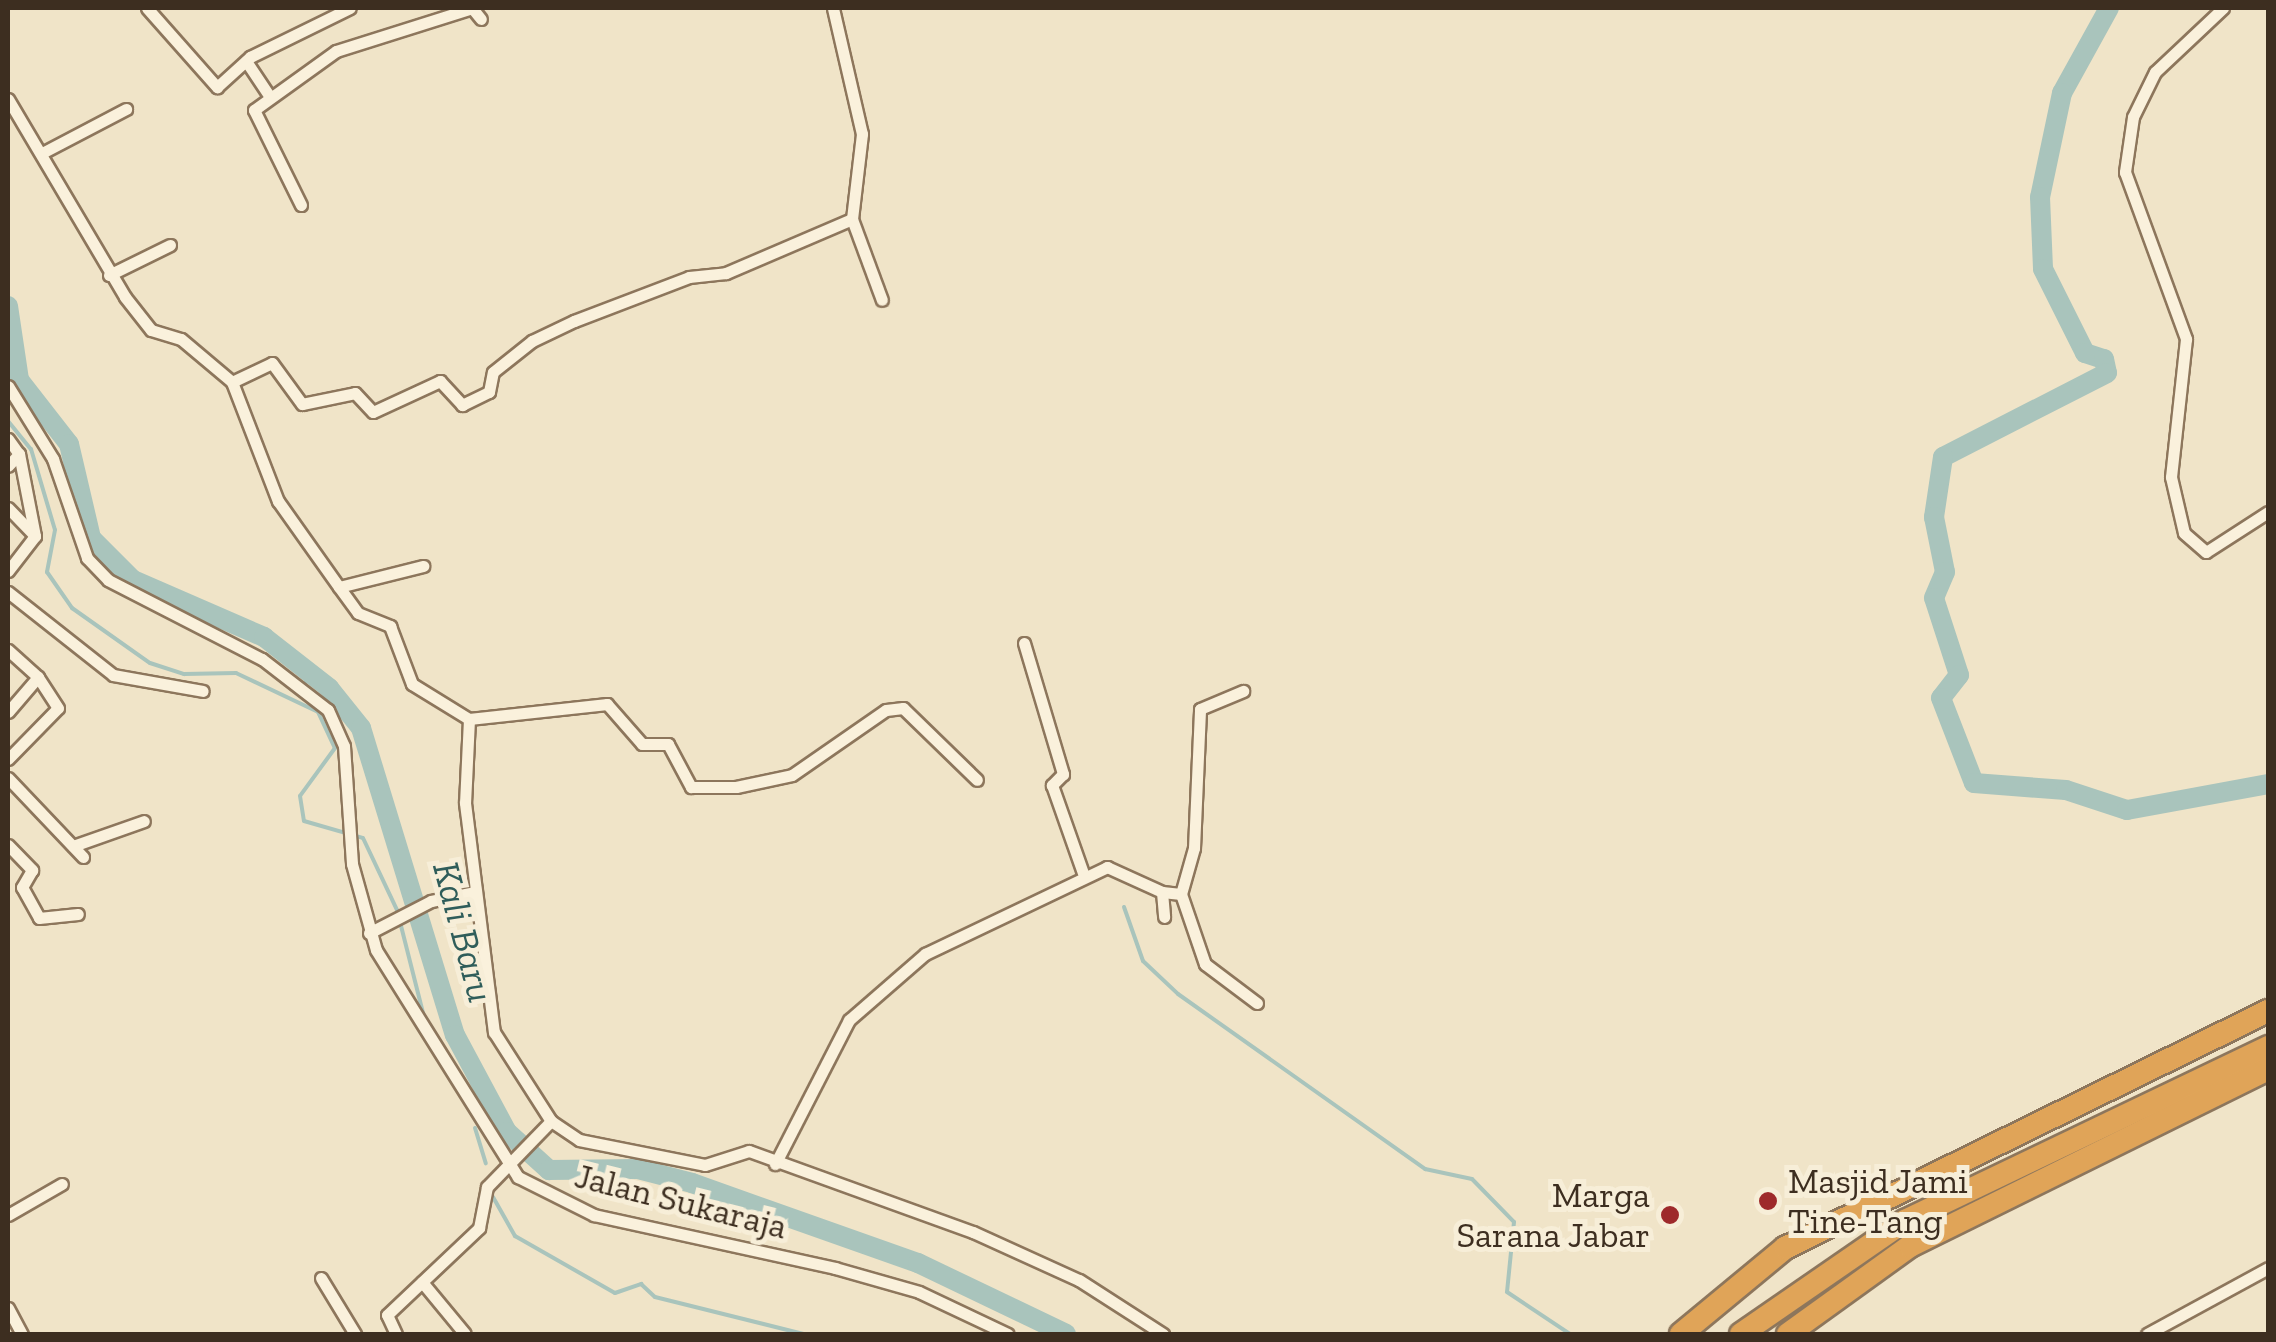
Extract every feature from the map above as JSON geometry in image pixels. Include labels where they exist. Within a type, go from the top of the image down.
[{"type":"highway","points":[[1682,1334],[1785,1248],[2268,1011]]},
{"type":"highway","points":[[1740,1334],[1906,1222],[2268,1046]]},
{"type":"highway","points":[[1788,1334],[1910,1246],[2268,1070]]},
{"type":"street","points":[[148,8],[214,86],[246,61],[350,8]]},
{"type":"street","points":[[301,205],[252,118],[270,96],[346,47],[472,8],[480,19]]},
{"type":"street","points":[[834,8],[863,152],[852,218],[882,300]]},
{"type":"street","points":[[839,23],[850,8]]},
{"type":"street","points":[[2223,8],[2148,84],[2125,172],[2186,338],[2171,477],[2184,532],[2206,552],[2268,512]]},
{"type":"street","points":[[246,61],[270,96]]},
{"type":"street","points":[[8,99],[110,275],[151,330],[181,340],[232,382],[270,487],[358,612],[390,626],[412,684],[469,719],[607,704],[642,744],[668,744],[684,782],[736,787],[792,775],[886,710],[903,708],[976,780]]},
{"type":"street","points":[[42,153],[126,109]]},
{"type":"street","points":[[232,382],[272,363],[302,404],[356,393],[373,412],[440,380],[462,406],[489,392],[493,372],[532,341],[620,299],[726,273],[852,218]]},
{"type":"street","points":[[110,275],[170,245]]},
{"type":"street","name":"Jalan Sukaraja","points":[[8,386],[53,459],[86,558],[108,580],[303,686],[344,746],[350,848],[369,933],[507,1164],[544,1194],[594,1215],[836,1268],[919,1292],[1008,1334]]},
{"type":"street","points":[[8,439],[19,454],[36,536]]},
{"type":"street","points":[[8,466],[19,454]]},
{"type":"street","points":[[8,508],[36,536]]},
{"type":"street","points":[[8,571],[36,536]]},
{"type":"street","points":[[339,588],[423,566]]},
{"type":"street","points":[[8,592],[113,674],[203,692]]},
{"type":"street","points":[[1024,643],[1063,774],[1052,784],[1082,874]]},
{"type":"street","points":[[8,650],[38,677],[58,708],[8,760]]},
{"type":"street","points":[[8,710],[38,677]]},
{"type":"street","points":[[1242,691],[1200,709],[1200,794],[1181,894],[1205,964],[1258,1003]]},
{"type":"street","points":[[469,719],[475,892],[494,1032],[551,1122],[579,1140],[705,1165],[733,1150],[973,1232],[1079,1280],[1163,1334]]},
{"type":"street","points":[[8,778],[84,856]]},
{"type":"street","points":[[73,846],[144,820]]},
{"type":"street","points":[[8,845],[32,870],[22,887],[39,918],[78,914]]},
{"type":"street","points":[[775,1164],[821,1085],[826,1056],[873,991],[1082,874],[1118,868],[1162,892],[1181,894]]},
{"type":"street","points":[[369,933],[419,907],[475,892]]},
{"type":"street","points":[[1162,892],[1164,917]]},
{"type":"street","points":[[396,1334],[388,1315],[479,1228],[487,1187],[551,1122]]},
{"type":"street","points":[[8,1215],[62,1184]]},
{"type":"street","points":[[2147,1334],[2268,1268]]},
{"type":"street","points":[[322,1278],[356,1334]]},
{"type":"street","points":[[422,1282],[465,1334]]},
{"type":"street","points":[[8,1308],[22,1334]]},
{"type":"waterway","points":[[2109,8],[2062,93],[2040,197],[2043,269],[2085,353],[2104,359],[2107,373],[1943,457],[1934,517],[1945,572],[1934,598],[1959,675],[1941,698],[1974,783],[2066,790],[2127,810],[2268,784]]},
{"type":"waterway","name":"Kali Baru","points":[[8,306],[19,380],[69,444],[91,538],[133,580],[264,637],[329,688],[361,728],[455,1035],[507,1132],[549,1170],[638,1169],[692,1183],[918,1263],[1066,1334]]},
{"type":"waterway","points":[[8,421],[31,449],[55,530],[47,572],[72,608],[150,663],[184,674],[236,673],[318,712],[335,748],[300,796],[304,821],[363,838],[397,910],[424,1017]]},
{"type":"waterway","points":[[303,687],[311,673]]},
{"type":"waterway","points":[[1124,907],[1143,961],[1178,994],[1425,1169],[1472,1179],[1514,1222],[1507,1292],[1570,1334]]},
{"type":"waterway","points":[[475,1128],[486,1163]]},
{"type":"waterway","points":[[493,1197],[515,1236],[615,1293],[641,1284],[655,1297],[803,1334]]},
{"type":"place","name":"Masjid Jami Tine-Tang","points":[[1768,1201]]},
{"type":"place","name":"Marga Sarana Jabar","points":[[1670,1215]]}]
